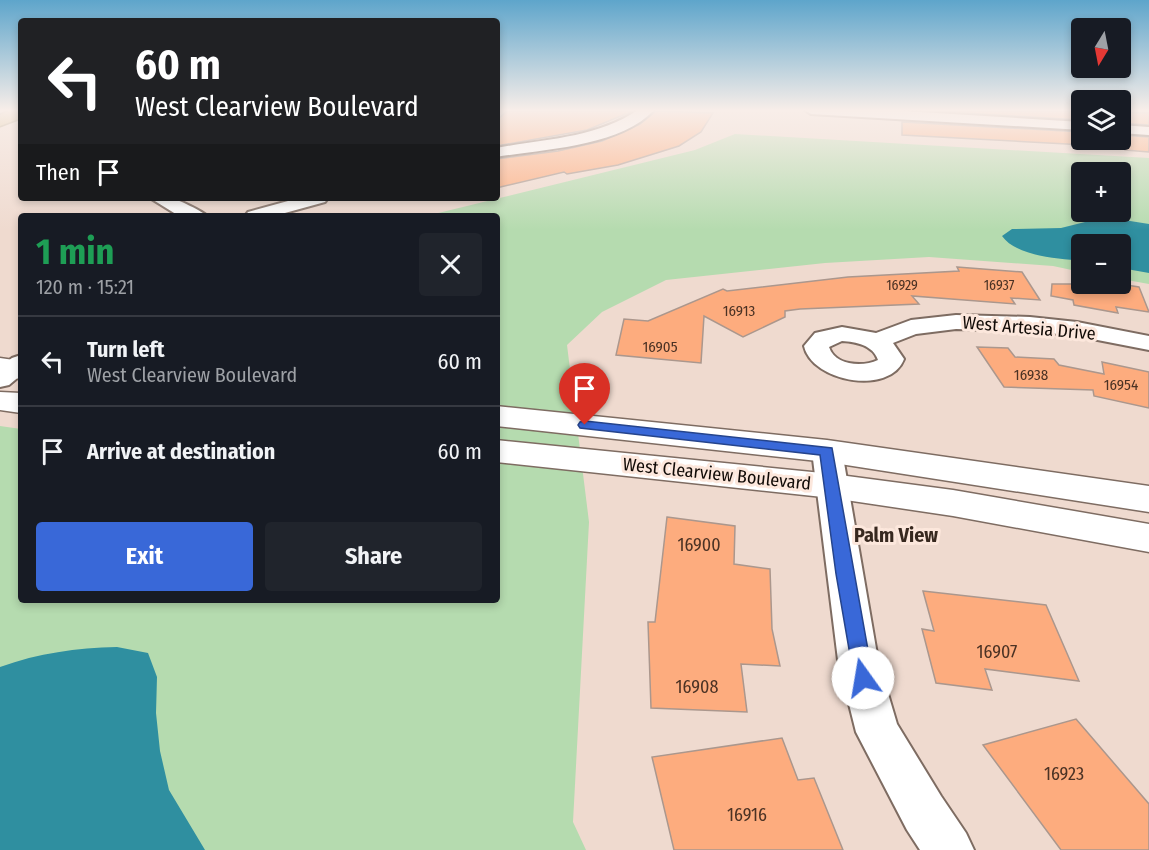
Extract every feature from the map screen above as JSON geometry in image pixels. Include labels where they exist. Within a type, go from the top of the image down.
[{"type":"street","points":[[500,152],[520,150]]},
{"type":"street","points":[[164,201],[188,213]]},
{"type":"street","points":[[265,213],[308,201]]},
{"type":"street","name":"West Artesia Drive","points":[[876,342],[911,327],[956,322],[1030,324],[1077,329],[1149,343]]},
{"type":"street","points":[[0,401],[18,403]]},
{"type":"street","name":"West Clearview Boulevard","points":[[500,417],[830,469],[964,505],[1149,538]]},
{"type":"street","name":"West Clearview Boulevard","points":[[500,451],[830,469],[1149,499]]},
{"type":"street","points":[[830,469],[858,660],[878,732],[924,813],[949,850]]},
{"type":"green space","points":[[696,150],[1005,150],[1149,158],[1149,284],[1131,281],[1131,234],[1071,234],[1071,270],[1053,266],[929,257],[825,263],[666,280],[602,312],[567,345],[589,522],[573,822],[586,850],[0,850],[0,426],[18,429],[18,603],[500,603],[500,213],[438,213],[487,201],[500,201],[500,198]]},
{"type":"water","points":[[1131,221],[1149,224],[1149,273],[1131,270],[1131,234],[1071,234],[1071,260],[1028,252],[1017,248],[1002,236],[1012,229],[1061,228],[1085,222]]},
{"type":"water","points":[[117,647],[148,653],[157,677],[156,713],[160,751],[169,790],[205,850],[0,850],[0,667],[58,652]]},
{"type":"building","points":[[667,150],[618,165],[567,174],[564,172],[500,187],[500,158],[558,151]]},
{"type":"building","points":[[1125,150],[1149,150],[1149,152]]},
{"type":"building","points":[[957,267],[1022,272],[1040,300],[1011,298],[1015,304],[912,296],[919,304],[800,309],[785,311],[785,317],[743,337],[704,316],[701,363],[616,355],[624,319],[648,321],[723,289],[727,291],[848,277],[959,271]]},
{"type":"building","points":[[1052,284],[1071,284],[1071,294],[1131,294],[1131,286],[1139,287],[1149,312],[1116,307],[1118,313],[1074,305],[1073,300],[1051,296]]},
{"type":"building","points":[[977,347],[1008,348],[1015,357],[1054,359],[1059,365],[1104,374],[1102,362],[1149,372],[1149,408],[1094,396],[1093,390],[1004,387]]},
{"type":"building","points":[[667,517],[735,526],[734,564],[770,569],[772,629],[780,666],[741,664],[747,712],[651,708],[648,622],[655,622]]},
{"type":"building","points":[[923,591],[1046,605],[1079,681],[985,669],[992,690],[936,683],[922,629],[934,631]]},
{"type":"building","points":[[1076,719],[1149,804],[1149,850],[1061,850],[983,745]]},
{"type":"building","points":[[782,738],[798,780],[814,778],[843,850],[674,850],[652,757]]},
{"type":"district","name":"Palm View","points":[[896,535]]},
{"type":"route","points":[[585,425],[827,451],[844,574],[863,678]]}]
